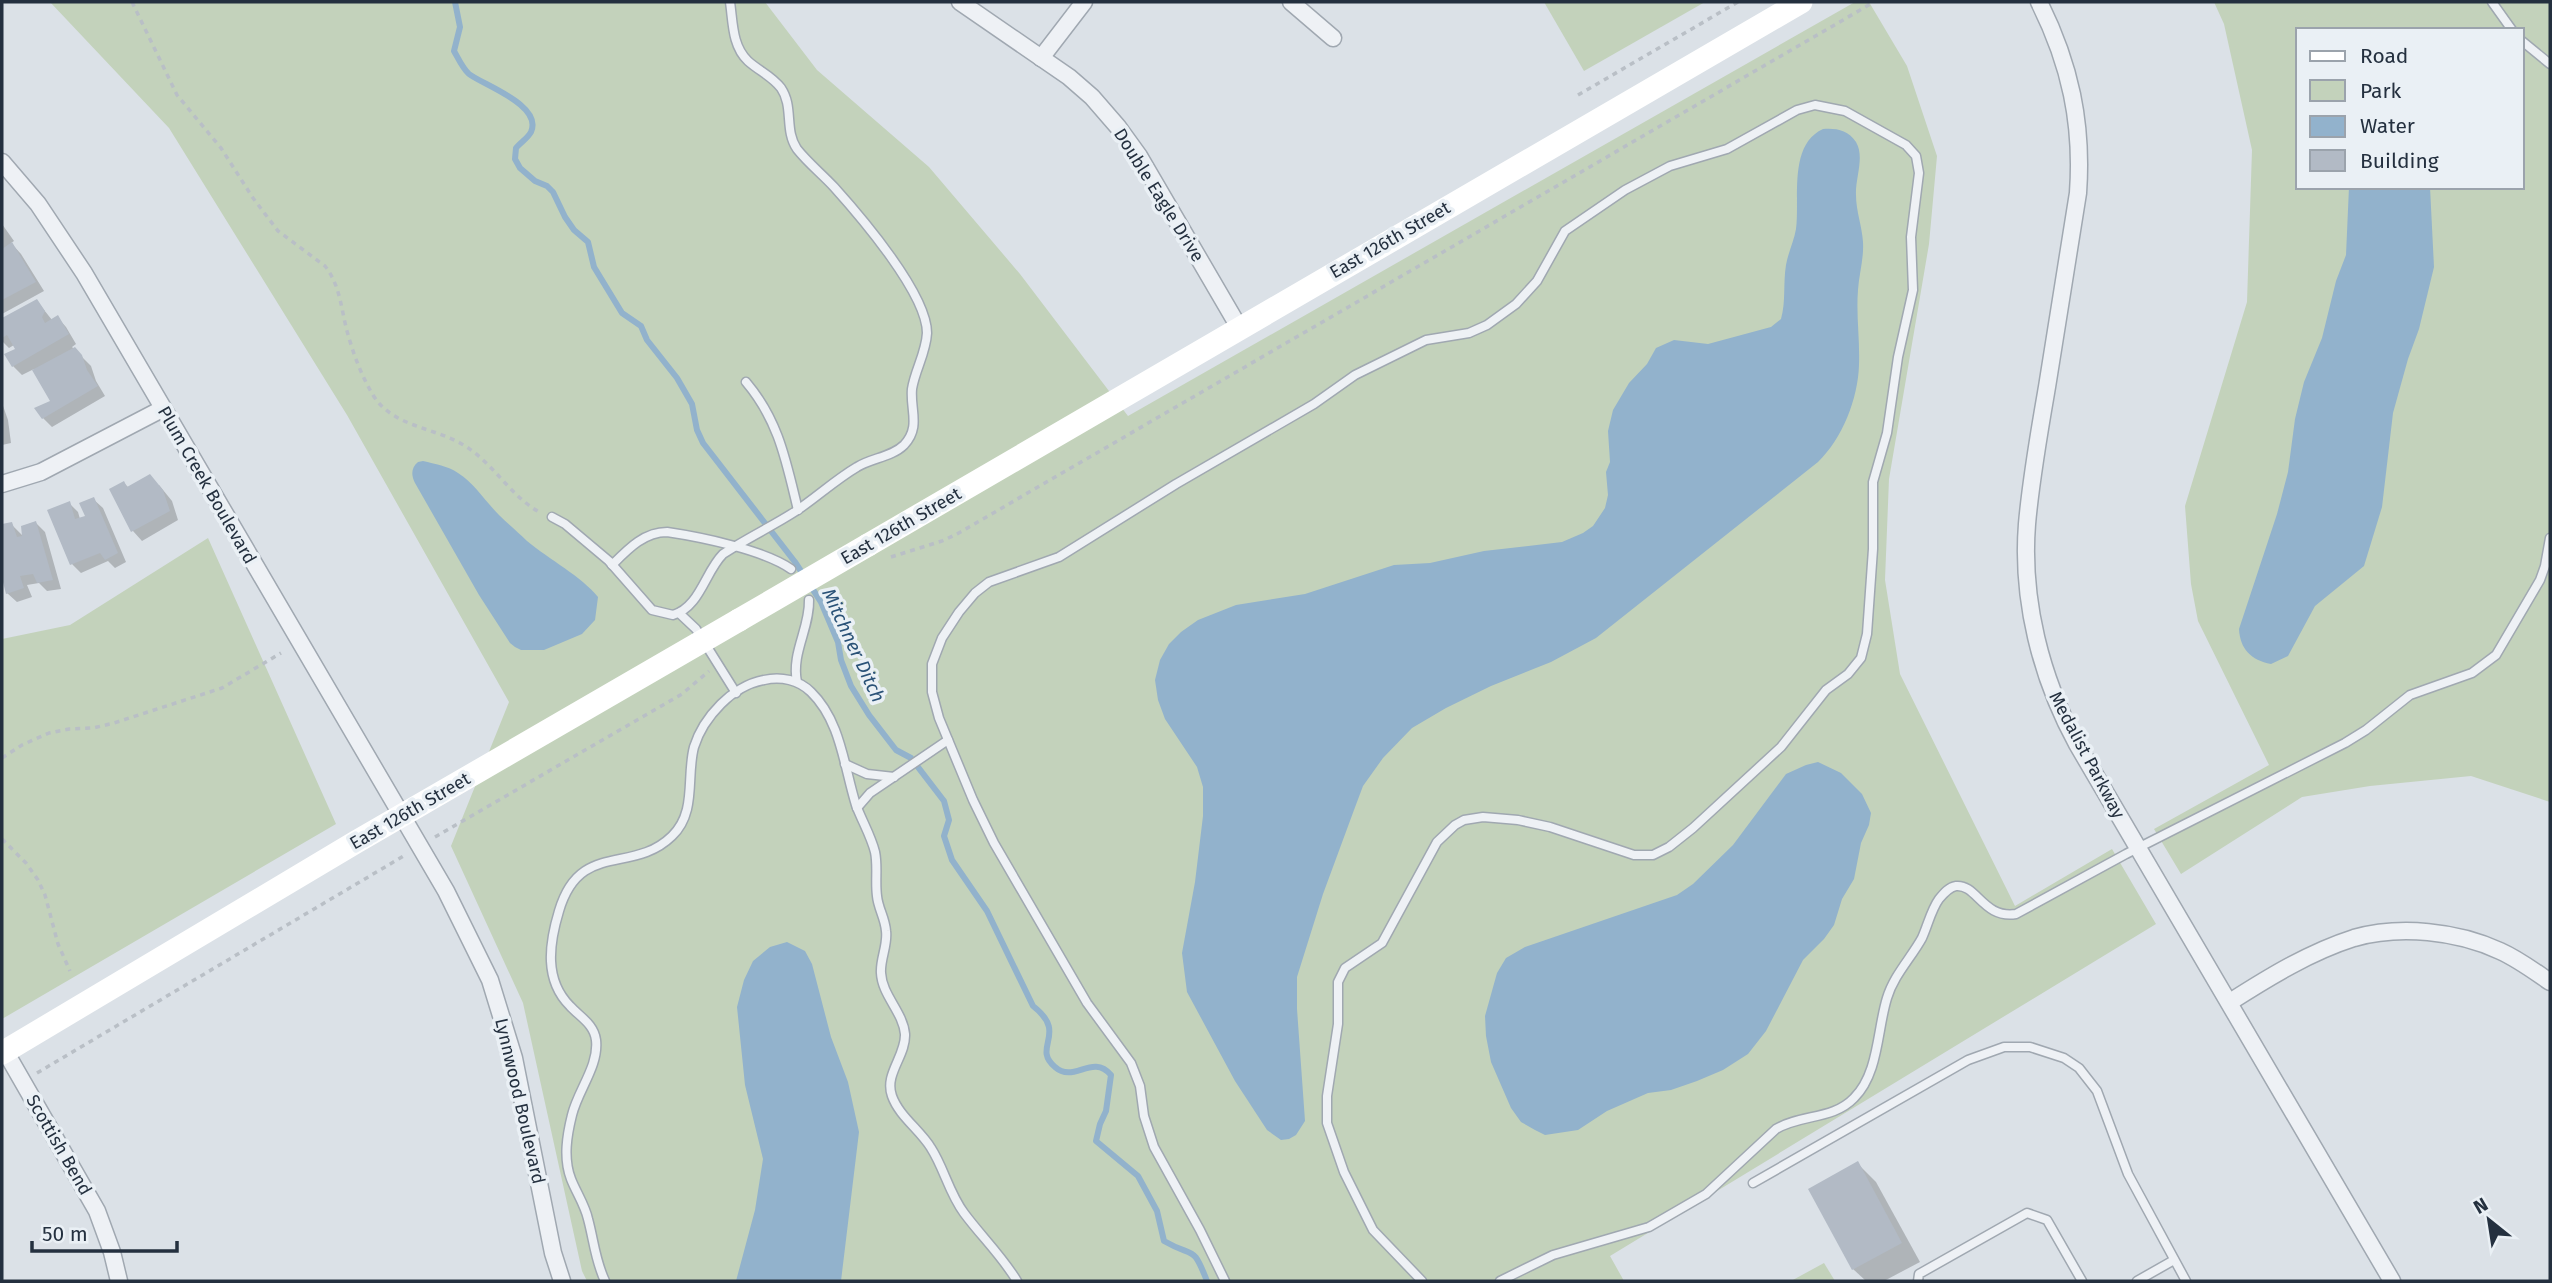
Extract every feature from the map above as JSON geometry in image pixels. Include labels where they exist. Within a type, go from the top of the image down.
[{"type":"street","name":"Double Eagle Drive","points":[[960,2],[1077,84],[1118,127],[1139,156],[1240,329]]},
{"type":"street","points":[[1041,58],[1084,2]]},
{"type":"street","points":[[1291,2],[1333,38]]},
{"type":"street","name":"East 126th Street","points":[[3,1052],[739,620],[877,551],[1240,329],[1801,2]]},
{"type":"street","name":"Medalist Parkway","points":[[2039,2],[2062,55],[2069,79],[2079,132],[2080,159],[2078,193],[2027,526],[2027,576],[2034,625],[2051,688],[2068,727],[2392,1281]]},
{"type":"street","name":"Plum Creek Boulevard","points":[[2,162],[38,204],[84,273],[401,816]]},
{"type":"street","points":[[2,484],[41,472],[162,409]]},
{"type":"street","name":"Lynnwood Boulevard","points":[[401,816],[446,891],[490,980],[514,1058],[553,1253],[562,1281]]},
{"type":"street","points":[[2230,1002],[2317,953],[2356,938],[2398,932],[2438,934],[2486,945],[2516,959],[2550,982]]},
{"type":"street","name":"Scottish Bend","points":[[3,1052],[97,1211],[119,1281]]},
{"type":"lane","points":[[552,517],[565,524],[612,565],[652,610],[668,615],[679,613],[689,606],[717,560],[798,509],[859,466],[895,452],[910,438],[914,429],[913,387],[923,355],[926,324],[917,299],[891,259],[834,187],[796,146],[789,131],[784,94],[774,80],[742,54],[734,35],[730,2]]},
{"type":"lane","points":[[2492,2],[2511,28]]},
{"type":"lane","points":[[2524,43],[2550,64]]},
{"type":"lane","points":[[1225,1281],[1154,1147],[1144,1116],[1140,1086],[1131,1063],[1087,1003],[994,843],[948,740],[934,704],[930,683],[932,664],[951,622],[981,587],[1059,557],[1176,484],[1314,404],[1355,375],[1426,340],[1469,333],[1487,326],[1516,304],[1537,281],[1565,231],[1625,190],[1670,166],[1727,149],[1788,114],[1815,106],[1846,111],[1899,140],[1911,150],[1916,156],[1919,173],[1911,237],[1913,290],[1898,357],[1886,433],[1873,482],[1874,526],[1867,634],[1861,659],[1826,690],[1790,738],[1713,811],[1669,847],[1653,855],[1634,855],[1550,827],[1518,820],[1483,817],[1464,820],[1455,825],[1437,842],[1382,943],[1351,962],[1341,975],[1338,982],[1338,1024],[1327,1096],[1329,1130],[1344,1172],[1373,1230],[1422,1281]]},
{"type":"lane","points":[[746,382],[764,406],[779,435],[798,509]]},
{"type":"lane","points":[[612,565],[642,539],[658,532],[675,533],[734,547],[770,558],[791,569]]},
{"type":"lane","points":[[1500,1281],[1553,1255],[1649,1227],[1706,1194],[1776,1129],[1784,1124],[1833,1112],[1856,1097],[1871,1070],[1892,985],[1920,941],[1936,905],[1951,888],[1969,889],[1983,904],[1999,914],[2016,914],[2344,743],[2366,730],[2410,695],[2460,678],[2484,665],[2503,644],[2540,580],[2550,538]]},
{"type":"lane","points":[[797,682],[796,660],[808,618],[809,600]]},
{"type":"lane","points":[[679,613],[688,619],[736,693]]},
{"type":"lane","points":[[605,1281],[597,1263],[588,1218],[569,1174],[566,1142],[572,1111],[594,1059],[597,1043],[591,1026],[564,1000],[555,983],[550,952],[552,936],[563,898],[580,874],[598,863],[654,849],[678,830],[689,803],[692,756],[699,735],[712,714],[736,693],[767,679],[797,682],[808,688],[824,708],[838,735],[857,808],[874,852],[877,899],[887,934],[881,973],[900,1016],[905,1035],[901,1054],[891,1077],[892,1097],[897,1107],[931,1148],[963,1212],[1000,1255],[1017,1281]]},
{"type":"lane","points":[[857,808],[870,793],[948,740]]},
{"type":"lane","points":[[845,764],[867,774],[894,776]]},
{"type":"lane","points":[[1753,1183],[1968,1060],[2004,1047],[2031,1047],[2064,1058],[2079,1068],[2091,1082],[2102,1101],[2128,1174],[2186,1281]]},
{"type":"lane","points":[[1918,1281],[1919,1274],[2027,1213],[2048,1220],[2082,1281]]},
{"type":"lane","points":[[2137,1281],[2174,1260]]},
{"type":"path","points":[[132,2],[177,95],[221,148],[253,198],[278,230],[325,265],[331,273],[340,295],[346,328],[357,363],[383,409],[412,424],[463,444],[484,459],[528,506],[552,517]]},
{"type":"path","points":[[1578,95],[1738,2]]},
{"type":"path","points":[[877,551],[930,545],[957,534],[1874,2]]},
{"type":"path","points":[[2,758],[49,733],[114,723],[222,688],[281,653]]},
{"type":"path","points":[[22,1081],[682,694],[718,664]]},
{"type":"path","points":[[2,839],[26,863],[38,880],[69,971]]},
{"type":"green space","points":[[50,2],[765,2],[817,70],[929,167],[1020,274],[1128,416],[1855,2],[1869,2],[1907,66],[1937,156],[1929,244],[1889,479],[1885,580],[1900,674],[2015,906],[2112,849],[2156,924],[1610,1256],[1624,1281],[587,1281],[582,1271],[523,1003],[451,846],[509,702],[347,415],[169,128]]},
{"type":"green space","points":[[1544,2],[1705,2],[1584,71]]},
{"type":"green space","points":[[2214,2],[2550,2],[2550,802],[2471,776],[2370,786],[2302,797],[2181,874],[2154,829],[2269,765],[2198,621],[2191,584],[2185,506],[2247,302],[2252,150],[2224,24]]},
{"type":"green space","points":[[208,538],[336,824],[2,1019],[2,639],[70,625]]},
{"type":"green space","points":[[1824,1263],[1835,1281],[1791,1281]]},
{"type":"water","points":[[1823,129],[1845,132],[1856,142],[1860,154],[1856,189],[1863,248],[1858,299],[1859,365],[1856,391],[1841,430],[1818,462],[1596,638],[1551,662],[1446,708],[1412,728],[1383,758],[1363,786],[1323,894],[1297,977],[1305,1121],[1296,1135],[1281,1140],[1267,1130],[1235,1081],[1187,992],[1182,953],[1195,882],[1203,816],[1203,787],[1197,767],[1165,719],[1158,700],[1155,680],[1160,660],[1169,644],[1181,632],[1198,620],[1236,605],[1305,594],[1394,565],[1430,563],[1484,551],[1562,542],[1593,526],[1605,508],[1608,495],[1608,431],[1613,410],[1629,383],[1647,364],[1656,348],[1674,340],[1708,344],[1771,327],[1781,319],[1786,265],[1796,229],[1800,160],[1812,137]]},
{"type":"water","points":[[2349,189],[2430,189],[2434,267],[2419,329],[2393,413],[2382,507],[2364,566],[2315,606],[2288,656],[2271,664],[2258,660],[2244,648],[2239,629],[2277,514],[2288,472],[2295,419],[2304,382],[2322,338],[2336,281],[2346,255]]},
{"type":"water","points":[[418,462],[450,469],[464,477],[527,541],[591,589],[598,597],[595,620],[582,634],[544,650],[521,650],[510,643],[479,595],[415,483],[413,469]]},
{"type":"water","points":[[1818,762],[1841,773],[1862,794],[1871,813],[1869,825],[1861,843],[1854,879],[1842,899],[1834,925],[1803,960],[1766,1031],[1748,1054],[1723,1070],[1697,1081],[1671,1090],[1648,1093],[1607,1111],[1578,1130],[1545,1135],[1521,1122],[1511,1108],[1491,1062],[1486,1036],[1485,1016],[1497,973],[1506,958],[1525,947],[1677,895],[1693,884],[1733,845],[1786,774]]},
{"type":"water","points":[[787,942],[805,951],[812,964],[831,1037],[848,1082],[859,1132],[841,1281],[736,1281],[755,1210],[763,1159],[745,1085],[737,1007],[744,980],[753,961],[770,947]]},
{"type":"building","points":[[12,242],[36,282],[2,300],[2,249]]},
{"type":"building","points":[[37,299],[45,311],[42,317],[45,323],[58,315],[69,334],[12,367],[4,354],[15,349],[7,335],[2,338],[2,318]]},
{"type":"building","points":[[75,347],[98,386],[42,419],[34,408],[50,401],[32,370]]},
{"type":"building","points":[[150,474],[163,490],[170,511],[131,532],[109,489],[124,481],[127,487]]},
{"type":"building","points":[[94,497],[118,553],[105,560],[100,553],[70,565],[47,510],[70,501],[75,519],[85,516],[79,503]]},
{"type":"building","points":[[36,521],[53,580],[37,583],[33,574],[20,576],[24,588],[6,594],[2,578],[2,524],[12,522],[17,537],[22,536],[21,526]]},
{"type":"building","points":[[1858,1161],[1902,1243],[1852,1270],[1808,1189]]},
{"type":"waterway","name":"Mitchner Ditch","points":[[455,2],[460,27],[454,51],[463,66],[469,74],[520,105],[532,122],[530,134],[516,148],[515,159],[520,168],[553,192],[574,230],[588,242],[594,267],[622,313],[641,326],[647,340],[677,378],[692,404],[697,430],[703,443],[795,562],[821,602],[838,642],[841,660],[851,686],[869,715],[896,750],[911,758],[944,801],[949,820],[944,836],[952,860],[987,911],[1033,1006],[1048,1025],[1046,1053],[1049,1060],[1062,1071],[1097,1067],[1111,1075],[1106,1111],[1096,1141],[1138,1176],[1157,1211],[1164,1241],[1195,1256],[1207,1281]]}]
